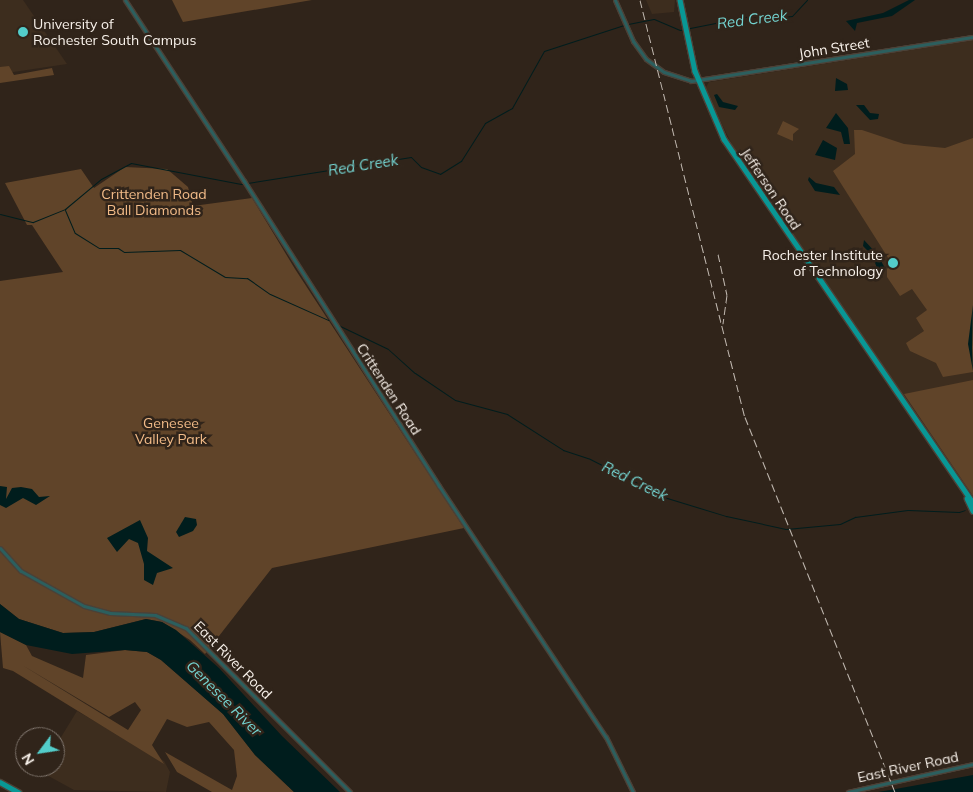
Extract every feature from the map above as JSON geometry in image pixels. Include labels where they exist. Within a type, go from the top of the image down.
[{"type":"main road","name":"Jefferson Road","points":[[680,0],[698,81],[728,146],[967,498],[973,511]]},
{"type":"main road","name":"Jefferson Road","points":[[967,498],[973,503]]},
{"type":"main road","points":[[0,782],[18,792]]},
{"type":"street","name":"Crittenden Road","points":[[125,0],[249,188],[387,406],[606,737],[633,792]]},
{"type":"street","points":[[616,0],[640,53],[657,68],[678,78],[698,81]]},
{"type":"street","name":"John Street","points":[[698,81],[973,37]]},
{"type":"street","name":"East River Road","points":[[0,548],[20,571],[84,606],[106,613],[164,617],[189,630],[350,792]]},
{"type":"street","name":"East River Road","points":[[848,792],[973,764]]},
{"type":"shaded area","name":"University of Rochester South Campus","points":[[0,0],[23,0],[67,64],[0,74]]},
{"type":"shaded area","points":[[646,0],[675,0],[674,12],[652,14]]},
{"type":"shaded area","name":"Rochester Institute of Technology","points":[[973,40],[973,499],[734,149],[705,89],[709,82]]},
{"type":"shaded area","points":[[77,711],[164,761],[170,772],[166,792],[74,790],[50,777],[65,777],[65,731]]},
{"type":"green space","points":[[172,0],[312,0],[183,22]]},
{"type":"green space","points":[[9,66],[14,75],[52,68],[54,75],[0,83],[0,67]]},
{"type":"green space","points":[[783,121],[799,129],[793,134],[793,141],[777,134]]},
{"type":"green space","points":[[854,130],[862,130],[904,144],[945,148],[973,138],[973,372],[943,377],[936,363],[910,351],[906,343],[924,331],[916,318],[927,310],[912,289],[900,296],[887,277],[887,269],[892,264],[833,171],[855,154]]},
{"type":"green space","name":"Genesee Valley Park","points":[[125,167],[167,169],[188,187],[193,206],[252,198],[295,269],[464,528],[272,568],[205,654],[190,640],[162,622],[146,619],[94,632],[63,633],[19,619],[0,604],[0,281],[63,272],[32,225],[27,225],[5,183],[81,169],[94,188]]},
{"type":"green space","points":[[973,380],[973,496],[904,394]]},
{"type":"green space","points":[[0,632],[26,645],[32,656],[83,678],[86,655],[125,650],[147,652],[161,660],[223,714],[255,755],[294,792],[212,792],[177,772],[165,752],[232,790],[237,776],[234,750],[209,722],[187,727],[167,719],[152,745],[164,764],[13,671],[3,668]],"holes":[[[22,665],[109,717],[135,702],[141,710],[128,730]]]},
{"type":"water","points":[[909,0],[915,0],[892,16],[857,23],[855,31],[846,21],[883,13]]},
{"type":"water","points":[[836,78],[847,84],[848,90],[835,91]]},
{"type":"water","points":[[717,94],[723,102],[738,106],[735,110],[719,107],[714,95]]},
{"type":"water","points":[[856,105],[864,105],[870,113],[879,114],[878,119],[870,120]]},
{"type":"water","points":[[836,113],[848,128],[850,144],[844,144],[841,132],[826,128]]},
{"type":"water","points":[[823,140],[837,148],[835,160],[815,155]]},
{"type":"water","points":[[809,177],[816,183],[834,187],[840,195],[815,191],[808,180]]},
{"type":"water","points":[[864,240],[877,254],[885,268],[883,271],[877,268],[872,255],[863,246]]},
{"type":"water","points":[[973,305],[972,348],[973,371],[968,344]]},
{"type":"water","points":[[0,486],[7,487],[6,499],[12,488],[21,487],[32,489],[39,497],[50,496],[36,505],[23,498],[6,508],[0,505]]},
{"type":"water","points":[[185,517],[196,519],[197,525],[193,531],[179,537],[176,532]]},
{"type":"water","points":[[140,520],[148,538],[147,551],[173,568],[157,573],[153,585],[144,580],[144,564],[138,543],[129,539],[117,552],[107,538]]},
{"type":"water","name":"Genesee River","points":[[0,604],[19,619],[63,633],[94,632],[146,619],[162,622],[176,630],[219,668],[282,736],[340,792],[294,792],[255,755],[223,714],[161,660],[147,652],[125,650],[72,654],[26,645],[0,632]]},
{"type":"water","points":[[973,775],[973,792],[878,792],[890,790]]},
{"type":"waterway","name":"Red Creek","points":[[628,24],[654,19],[680,30],[751,16],[776,18],[792,16],[807,0]]},
{"type":"waterway","name":"Red Creek","points":[[0,214],[33,222],[65,209],[101,179],[131,163],[241,184],[411,157],[421,167],[440,174],[461,161],[485,123],[512,108],[544,51],[624,25]]},
{"type":"waterway","name":"Red Creek","points":[[65,210],[75,233],[99,248],[118,248],[124,252],[180,250],[225,277],[247,278],[270,294],[328,320]]},
{"type":"waterway","name":"Red Creek","points":[[338,325],[388,349],[415,373],[455,400],[507,414],[563,450],[590,459],[667,498],[726,516],[786,529],[840,524],[855,517],[908,510],[959,512],[965,510]]},
{"type":"railway","points":[[640,0],[745,417],[895,792]]},
{"type":"railway","points":[[718,254],[727,295],[723,324]]},
{"type":"place","name":"University of Rochester South Campus","points":[[23,32]]},
{"type":"place","name":"Rochester Institute of Technology","points":[[893,263]]},
{"type":"park label","name":"Crittenden Road Ball Diamonds","points":[[154,202]]}]
